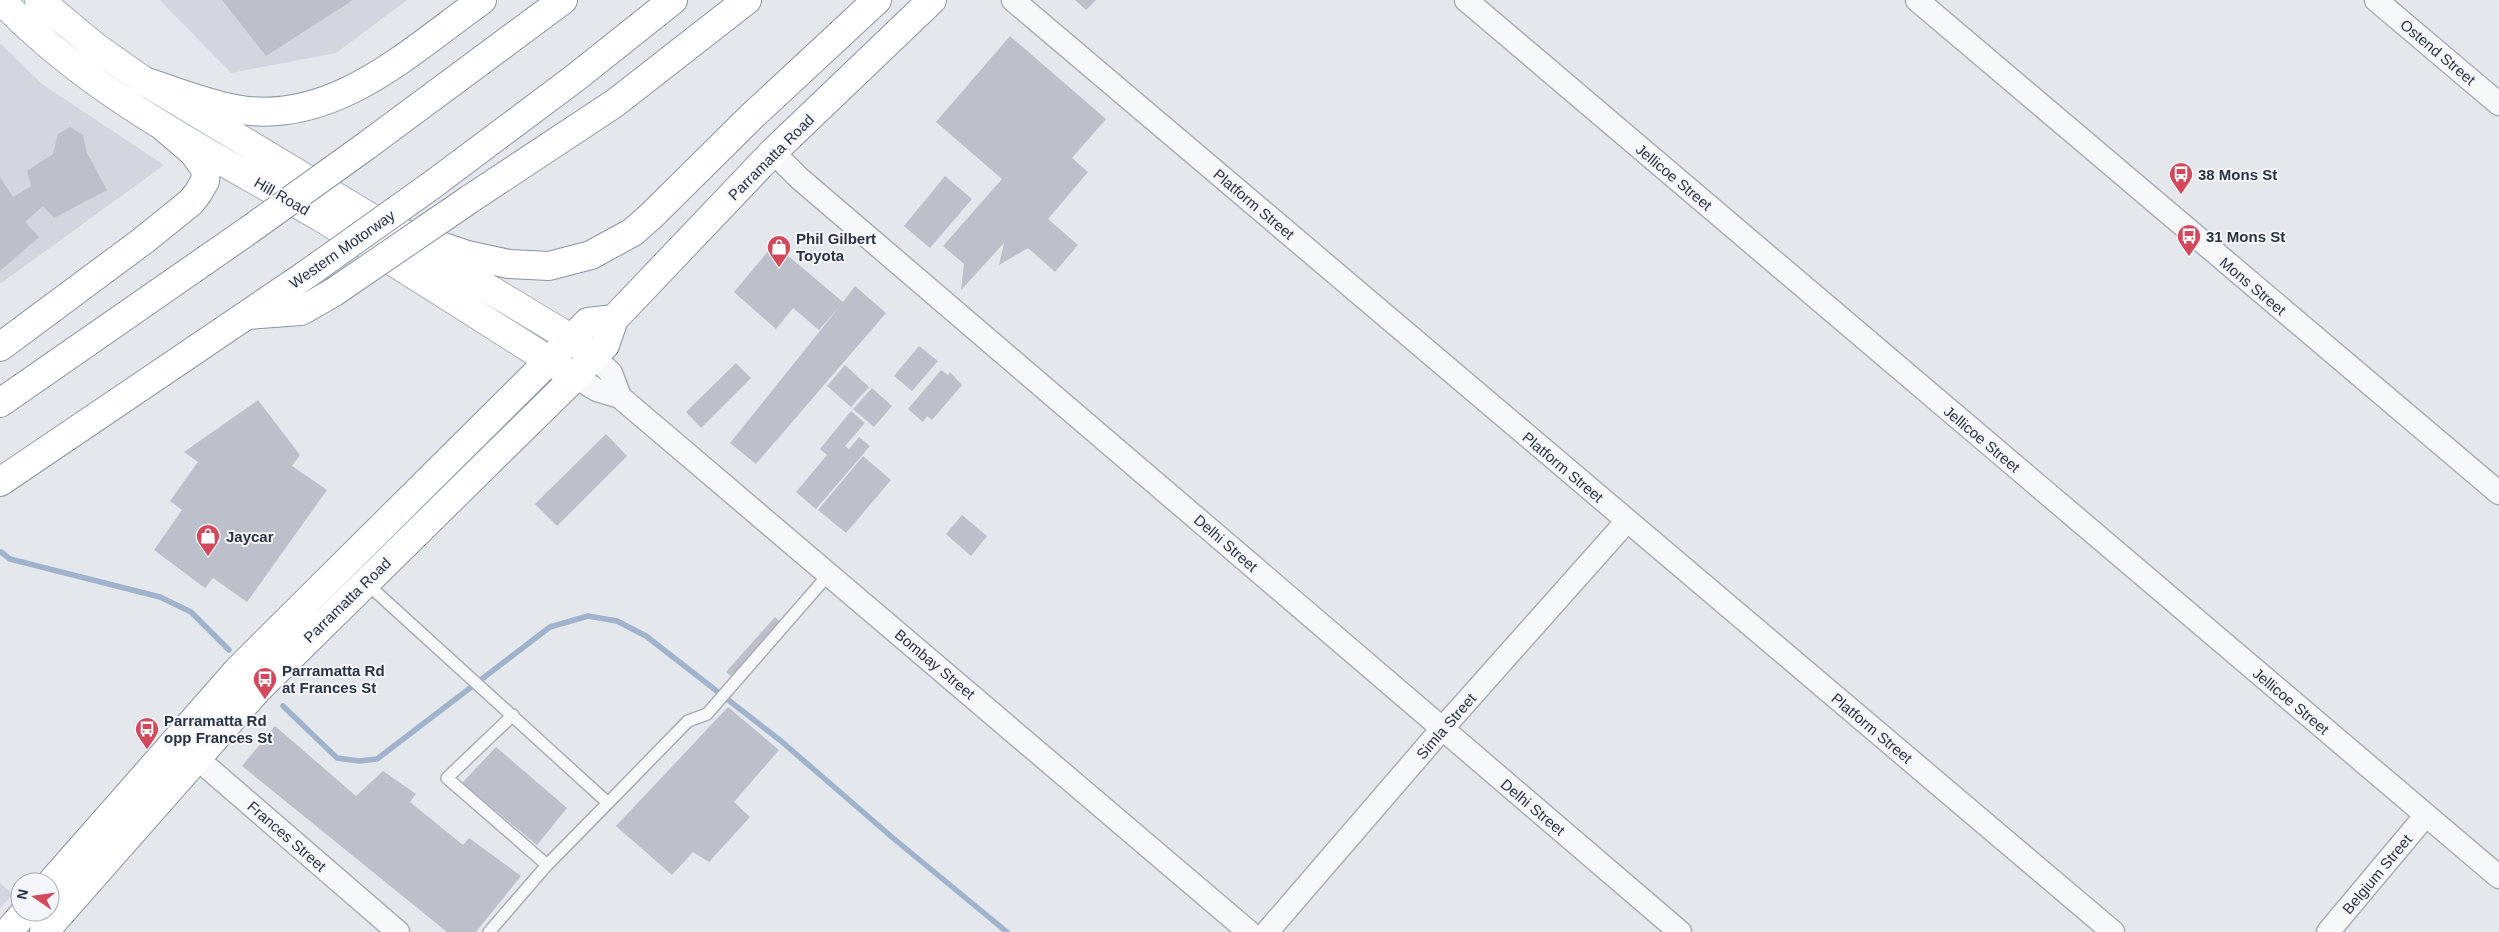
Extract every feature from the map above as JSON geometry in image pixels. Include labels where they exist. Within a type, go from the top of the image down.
[{"type":"main road","name":"Hill Road","points":[[1,0],[66,58],[165,128],[324,220],[575,376]]},
{"type":"main road","name":"Hill Road","points":[[39,0],[97,48],[144,81],[572,339],[594,356]]},
{"type":"main road","points":[[144,81],[235,109],[256,111],[304,107],[331,100],[358,87],[482,0]]},
{"type":"main road","points":[[0,403],[249,230],[563,0]]},
{"type":"main road","name":"Western Motorway","points":[[0,482],[307,274],[432,185],[575,78],[673,0]]},
{"type":"main road","points":[[247,315],[301,311],[334,292],[614,103],[747,0]]},
{"type":"main road","points":[[385,227],[467,255],[508,264],[549,266],[591,255],[633,232],[751,117],[878,0]]},
{"type":"main road","name":"Parramatta Road","points":[[44,932],[258,689],[575,376],[605,345],[614,319],[773,152],[932,0]]},
{"type":"main road","points":[[0,347],[144,240],[191,202],[198,193],[205,181],[206,170],[193,152],[165,128]]},
{"type":"main road","name":"Parramatta Road","points":[[60,873],[238,670],[551,361],[588,322],[614,319]]},
{"type":"main road","points":[[8,932],[16,922]]},
{"type":"street","name":"Platform Street","points":[[1013,0],[2113,932]]},
{"type":"street","name":"Jellicoe Street","points":[[1466,0],[2499,877]]},
{"type":"street","name":"Mons Street","points":[[1917,0],[2499,493]]},
{"type":"street","name":"Ostend Street","points":[[2376,0],[2499,104]]},
{"type":"street","name":"Delhi Street","points":[[773,152],[799,178],[1680,932]]},
{"type":"street","name":"Bombay Street","points":[[594,356],[611,373],[620,397]]},
{"type":"street","name":"Bombay Street","points":[[575,376],[597,390],[620,397],[1249,932]]},
{"type":"street","name":"Simla Street","points":[[1267,932],[1442,729],[1627,521]]},
{"type":"street","name":"Frances Street","points":[[176,740],[384,928]]},
{"type":"street","name":"Belgium Street","points":[[2328,932],[2426,815]]},
{"type":"lane","points":[[489,932],[546,865],[688,721],[707,714],[829,574]]},
{"type":"lane","points":[[365,582],[608,803]]},
{"type":"lane","points":[[513,715],[447,778],[546,865]]},
{"type":"shaded area","points":[[160,0],[407,0],[336,53],[231,73]]},
{"type":"shaded area","points":[[0,43],[42,84],[164,165],[0,284]]},
{"type":"shaded area","points":[[0,883],[10,891],[10,897],[0,908]]},
{"type":"building","points":[[222,0],[353,0],[266,56]]},
{"type":"building","points":[[1075,0],[1096,0],[1086,10]]},
{"type":"building","points":[[1010,36],[1106,119],[1072,158],[1088,172],[1048,219],[1078,245],[1055,272],[1028,248],[999,265],[1004,243],[961,290],[964,264],[943,246],[1002,179],[936,122]]},
{"type":"building","points":[[70,127],[83,135],[87,153],[107,190],[54,218],[43,206],[25,222],[39,237],[0,271],[0,177],[13,197],[31,186],[27,171],[53,154],[58,134]]},
{"type":"building","points":[[945,176],[972,199],[930,248],[904,226]]},
{"type":"building","points":[[774,244],[843,302],[855,286],[886,313],[756,464],[730,443],[840,306],[819,330],[793,308],[776,329],[734,292]]},
{"type":"building","points":[[919,346],[938,361],[912,391],[894,376]]},
{"type":"building","points":[[736,363],[751,378],[701,428],[686,412]]},
{"type":"building","points":[[845,365],[869,387],[851,407],[827,386]]},
{"type":"building","points":[[941,370],[948,375],[950,372],[962,385],[932,420],[927,416],[923,422],[908,409]]},
{"type":"building","points":[[872,388],[892,406],[874,427],[853,409]]},
{"type":"building","points":[[258,400],[300,455],[292,466],[327,490],[247,602],[213,578],[205,588],[154,550],[182,510],[170,501],[198,462],[184,452]]},
{"type":"building","points":[[851,411],[865,423],[845,446],[849,449],[859,437],[870,446],[816,509],[796,492],[827,455],[820,449]]},
{"type":"building","points":[[606,434],[627,456],[557,526],[535,504]]},
{"type":"building","points":[[863,456],[891,480],[846,533],[818,510]]},
{"type":"building","points":[[962,515],[987,536],[971,556],[946,534]]},
{"type":"building","points":[[775,617],[788,629],[740,684],[726,672]]},
{"type":"building","points":[[728,707],[779,750],[734,802],[750,817],[709,862],[693,852],[672,875],[616,826]]},
{"type":"building","points":[[275,726],[356,796],[383,771],[416,794],[410,802],[463,845],[469,838],[521,876],[476,932],[447,932],[242,766]]},
{"type":"building","points":[[496,747],[567,808],[537,845],[462,783]]},
{"type":"waterway","points":[[1,552],[10,559],[160,597],[191,612],[229,650]]},
{"type":"waterway","points":[[283,706],[337,758],[359,761],[377,759],[550,627],[588,616],[617,621],[646,636],[781,741],[893,838],[1007,932]]},
{"type":"place","name":"38 Mons St","points":[[2181,195]]},
{"type":"place","name":"31 Mons St","points":[[2189,257]]},
{"type":"place","name":"Phil Gilbert Toyota","points":[[779,268]]},
{"type":"place","name":"Jaycar","points":[[208,557]]},
{"type":"place","name":"Parramatta Rd at Frances St","points":[[265,700]]},
{"type":"place","name":"Parramatta Rd opp Frances St","points":[[147,750]]}]
